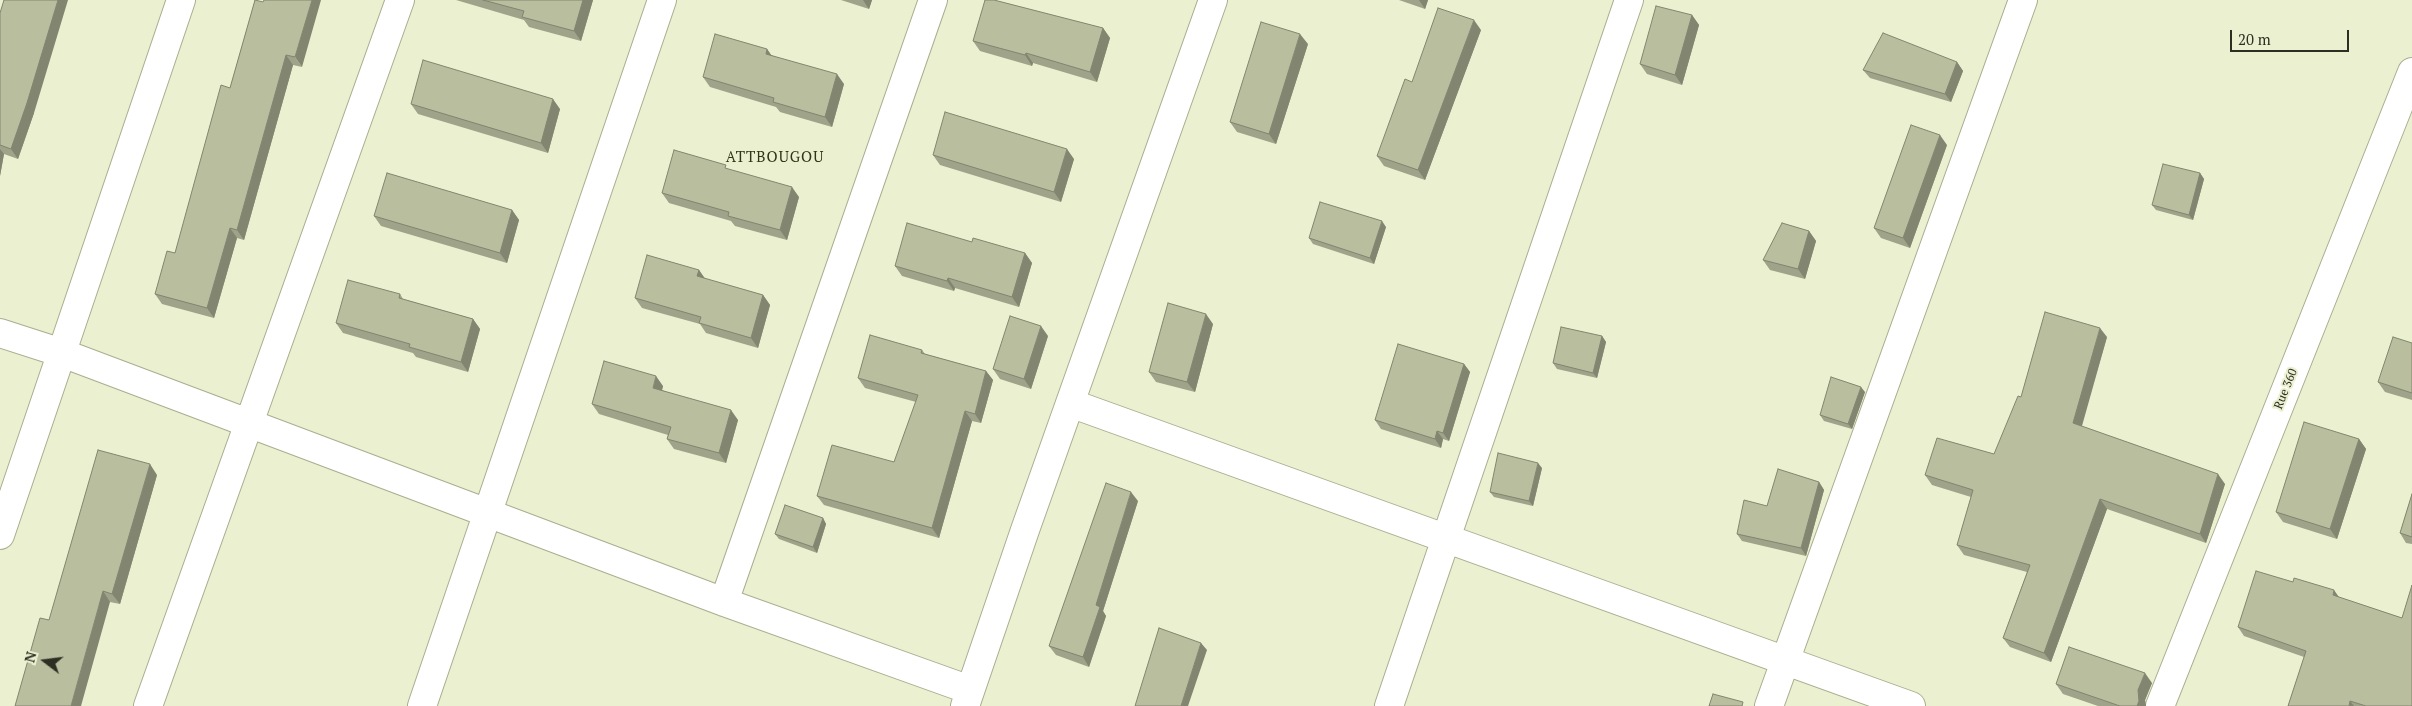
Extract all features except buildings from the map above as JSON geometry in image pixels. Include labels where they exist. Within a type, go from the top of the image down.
[{"type":"street","points":[[0,536],[181,0]]},
{"type":"street","points":[[148,706],[400,0]]},
{"type":"street","points":[[422,706],[662,0]]},
{"type":"street","points":[[724,602],[934,0]]},
{"type":"street","points":[[0,333],[62,353],[488,513],[724,602],[968,698],[1213,0]]},
{"type":"street","points":[[1389,706],[1629,0]]},
{"type":"street","points":[[1769,706],[2023,0]]},
{"type":"street","name":"Rue 360","points":[[2160,706],[2412,72]]},
{"type":"street","points":[[1070,403],[1911,706]]},
{"type":"district","name":"ATTBOUGOU","points":[[775,158]]}]
